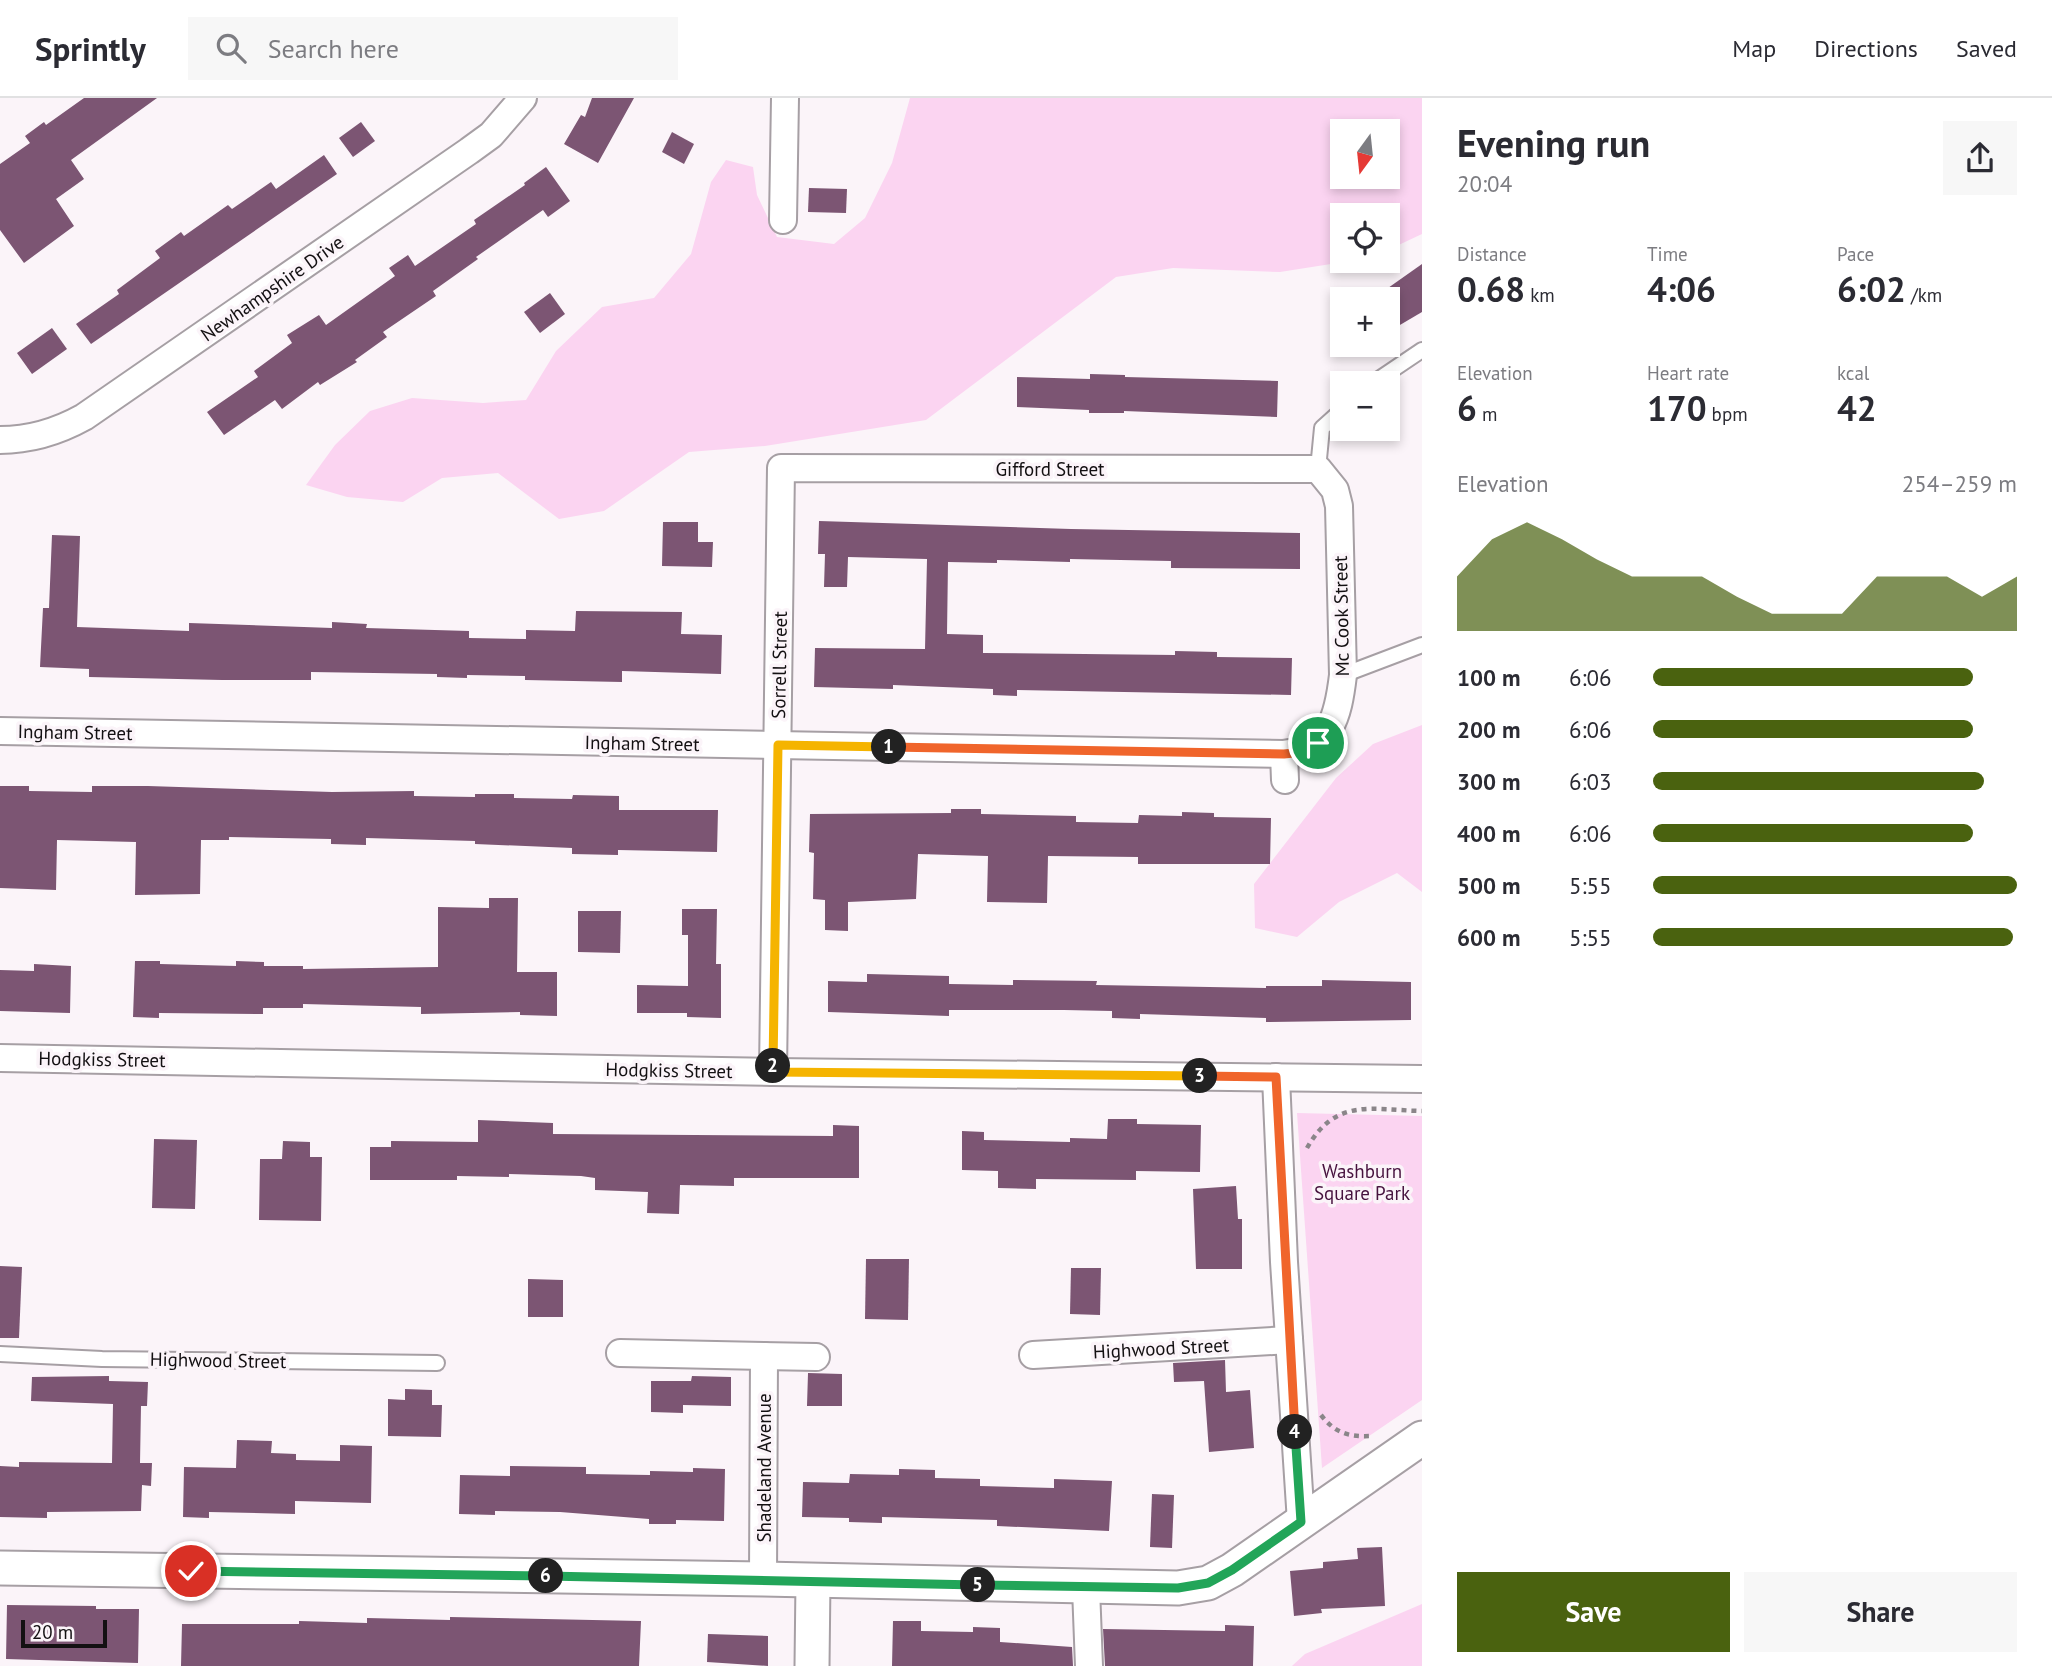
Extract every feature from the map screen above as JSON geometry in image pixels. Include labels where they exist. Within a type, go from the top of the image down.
[{"type":"street","name":"Newhampshire Drive","points":[[0,440],[29,439],[48,434],[84,417],[469,151],[491,135],[523,98]]},
{"type":"street","points":[[783,220],[785,98]]},
{"type":"street","name":"Gifford Street","points":[[781,468],[1318,469]]},
{"type":"street","name":"Sorrell Street","points":[[773,1072],[781,468]]},
{"type":"street","name":"Mc Cook Street","points":[[1285,767],[1318,743],[1330,729],[1343,675],[1339,506],[1335,490],[1318,469]]},
{"type":"street","name":"Ingham Street","points":[[0,731],[778,745],[1285,767]]},
{"type":"street","name":"Hodgkiss Street","points":[[0,1058],[773,1072],[1422,1079]]},
{"type":"street","points":[[1276,1077],[1301,1522]]},
{"type":"street","name":"Highwood Street","points":[[1033,1355],[1289,1340]]},
{"type":"street","points":[[620,1353],[816,1357]]},
{"type":"street","name":"Shadeland Avenue","points":[[763,1579],[764,1356]]},
{"type":"street","points":[[0,1568],[1178,1588],[1208,1583],[1232,1570],[1422,1438]]},
{"type":"street","points":[[812,1666],[813,1581]]},
{"type":"street","points":[[1086,1588],[1089,1666]]},
{"type":"lane","points":[[1391,371],[1422,350]]},
{"type":"lane","points":[[1318,469],[1322,428],[1330,421]]},
{"type":"lane","points":[[1343,675],[1422,645]]},
{"type":"lane","name":"Highwood Street","points":[[0,1354],[102,1359],[436,1363]]},
{"type":"path","points":[[1302,1158],[1318,1131],[1329,1120],[1347,1110],[1422,1111]]},
{"type":"path","points":[[1318,1411],[1336,1431],[1357,1437],[1375,1436]]},
{"type":"green space","points":[[910,98],[1422,98],[1422,234],[1400,244],[1400,203],[1330,203],[1330,264],[1280,272],[1173,268],[1116,277],[926,420],[765,446],[689,452],[604,511],[559,519],[498,473],[442,478],[403,502],[347,497],[306,485],[335,445],[370,411],[412,398],[483,403],[526,400],[556,351],[602,307],[654,298],[691,254],[711,182],[726,160],[753,167],[757,195],[777,237],[834,244],[865,218],[892,163]]},
{"type":"green space","points":[[1422,725],[1422,892],[1397,873],[1339,902],[1297,937],[1255,928],[1254,884],[1336,778],[1373,744]]},
{"type":"green space","name":"Washburn Square Park","points":[[1297,1113],[1422,1116],[1422,1400],[1322,1468]]},
{"type":"green space","points":[[1422,1604],[1422,1666],[1292,1666],[1305,1654]]},
{"type":"building","points":[[84,98],[157,98],[71,160],[84,179],[56,199],[74,226],[24,263],[0,230],[0,164],[30,143],[25,136],[44,122],[46,125]]},
{"type":"building","points":[[592,98],[634,98],[598,163],[564,144],[581,115],[585,117]]},
{"type":"building","points":[[361,122],[375,141],[353,157],[339,138]]},
{"type":"building","points":[[672,132],[694,144],[684,164],[662,152]]},
{"type":"building","points":[[324,155],[337,174],[91,344],[76,324],[119,294],[117,290],[160,258],[155,251],[181,232],[184,236],[228,205],[232,209],[271,182],[276,189]]},
{"type":"building","points":[[546,167],[570,201],[548,217],[543,210],[476,257],[478,259],[433,291],[436,296],[383,332],[387,337],[355,360],[357,362],[320,385],[318,382],[282,409],[275,400],[224,435],[207,412],[258,377],[254,371],[292,343],[287,335],[319,315],[326,325],[395,276],[389,268],[408,255],[415,266],[476,224],[474,220]]},
{"type":"building","points":[[809,188],[847,189],[846,213],[808,212]]},
{"type":"building","points":[[1422,264],[1422,312],[1400,325],[1400,287],[1389,287]]},
{"type":"building","points":[[550,293],[565,314],[540,333],[524,312]]},
{"type":"building","points":[[52,328],[67,349],[32,374],[17,353]]},
{"type":"building","points":[[1090,374],[1278,381],[1277,417],[1124,411],[1089,413],[1089,410],[1017,407],[1017,377],[1090,379]]},
{"type":"building","points":[[819,521],[1300,533],[1300,569],[1171,568],[1171,561],[1070,559],[1070,562],[948,562],[947,634],[983,635],[983,653],[1175,655],[1175,651],[1217,652],[1217,657],[1292,658],[1291,695],[1017,690],[1017,696],[993,695],[993,689],[893,685],[893,689],[814,687],[815,648],[925,649],[927,559],[848,557],[847,587],[824,587],[825,554],[818,554]]},
{"type":"building","points":[[663,522],[698,522],[698,542],[713,542],[712,567],[662,566]]},
{"type":"building","points":[[52,535],[80,536],[77,627],[189,631],[189,623],[332,628],[332,622],[367,624],[366,628],[469,631],[469,638],[526,639],[526,630],[575,631],[576,611],[682,612],[681,634],[722,635],[721,674],[622,671],[622,682],[525,680],[525,676],[467,675],[467,678],[437,677],[437,674],[311,672],[311,680],[222,680],[89,677],[89,669],[40,667],[43,608],[49,608]]},
{"type":"building","points":[[0,786],[29,786],[29,791],[92,792],[92,786],[148,786],[332,792],[414,791],[414,796],[475,797],[475,794],[514,794],[514,798],[572,799],[573,795],[619,796],[619,810],[718,810],[717,852],[618,850],[618,855],[572,854],[572,848],[475,844],[475,841],[366,838],[366,845],[331,844],[331,839],[229,837],[229,840],[201,840],[200,894],[135,895],[136,842],[57,840],[56,890],[0,888]]},
{"type":"building","points":[[951,809],[981,809],[981,814],[1076,816],[1076,822],[1138,823],[1139,815],[1182,816],[1182,812],[1214,813],[1214,817],[1271,818],[1270,864],[1138,864],[1138,857],[1048,856],[1047,903],[987,902],[988,856],[918,854],[916,899],[848,902],[848,931],[825,930],[825,900],[813,899],[814,853],[809,852],[810,814],[951,813]]},
{"type":"building","points":[[489,898],[518,898],[517,972],[557,972],[557,1016],[520,1015],[520,1012],[421,1014],[421,1007],[303,1004],[303,1008],[263,1008],[263,1014],[159,1013],[159,1018],[133,1017],[135,961],[236,966],[236,961],[264,962],[264,966],[303,966],[303,969],[438,967],[438,907],[489,908]]},
{"type":"building","points":[[682,909],[717,909],[716,964],[721,964],[721,1018],[687,1017],[687,1013],[637,1013],[637,985],[688,986],[688,935],[682,935]]},
{"type":"building","points":[[578,911],[621,911],[620,953],[578,952]]},
{"type":"building","points":[[34,964],[71,966],[70,1013],[0,1011],[0,970],[34,971]]},
{"type":"building","points":[[867,974],[949,976],[949,984],[1013,985],[1013,980],[1097,981],[1096,985],[1266,988],[1322,986],[1322,980],[1411,982],[1411,1020],[1266,1022],[1266,1018],[1140,1014],[1140,1019],[1112,1018],[1112,1011],[1064,1010],[949,1010],[949,1016],[828,1012],[828,981],[867,982]]},
{"type":"building","points":[[1108,1119],[1137,1119],[1137,1124],[1201,1125],[1200,1172],[1136,1171],[1136,1180],[1036,1179],[1036,1189],[998,1188],[998,1171],[962,1170],[962,1131],[984,1132],[984,1140],[1070,1142],[1070,1138],[1107,1139]]},
{"type":"building","points":[[478,1120],[553,1123],[553,1134],[833,1136],[833,1125],[859,1126],[859,1178],[734,1178],[734,1186],[680,1185],[679,1214],[647,1213],[648,1192],[595,1190],[595,1178],[581,1176],[509,1174],[509,1177],[457,1176],[457,1180],[370,1180],[370,1147],[391,1147],[391,1141],[478,1142]]},
{"type":"building","points":[[154,1139],[197,1140],[195,1209],[152,1208]]},
{"type":"building","points":[[283,1141],[310,1142],[310,1157],[322,1157],[321,1221],[259,1220],[260,1159],[282,1159]]},
{"type":"building","points":[[1236,1186],[1238,1219],[1242,1219],[1242,1269],[1196,1269],[1193,1189]]},
{"type":"building","points":[[866,1259],[909,1259],[908,1320],[865,1319]]},
{"type":"building","points":[[0,1266],[22,1267],[19,1338],[0,1338]]},
{"type":"building","points":[[1071,1268],[1101,1268],[1100,1315],[1070,1314]]},
{"type":"building","points":[[528,1279],[563,1280],[563,1317],[528,1317]]},
{"type":"building","points":[[1225,1360],[1226,1392],[1250,1390],[1254,1448],[1209,1452],[1204,1381],[1174,1382],[1173,1363]]},
{"type":"building","points":[[808,1373],[842,1374],[842,1406],[807,1406]]},
{"type":"building","points":[[109,1376],[109,1381],[148,1382],[147,1406],[141,1406],[140,1463],[152,1463],[151,1486],[142,1485],[141,1511],[47,1512],[47,1518],[0,1517],[0,1466],[19,1467],[19,1462],[112,1463],[113,1404],[31,1401],[32,1377]]},
{"type":"building","points":[[692,1376],[731,1377],[731,1406],[683,1405],[683,1413],[651,1412],[651,1381],[691,1381]]},
{"type":"building","points":[[405,1389],[432,1390],[432,1405],[442,1405],[441,1437],[388,1436],[388,1399],[405,1400]]},
{"type":"building","points":[[237,1440],[272,1441],[271,1453],[296,1454],[296,1460],[340,1461],[340,1445],[372,1446],[371,1503],[295,1501],[295,1514],[209,1512],[209,1518],[183,1517],[184,1467],[236,1468]]},
{"type":"building","points":[[510,1466],[586,1467],[586,1474],[650,1475],[650,1471],[693,1472],[693,1468],[725,1469],[724,1521],[676,1520],[676,1524],[649,1524],[649,1519],[560,1512],[495,1511],[495,1515],[459,1514],[460,1475],[510,1476]]},
{"type":"building","points":[[899,1469],[935,1470],[935,1478],[980,1479],[980,1486],[1054,1488],[1054,1479],[1112,1481],[1109,1531],[997,1526],[997,1520],[882,1517],[882,1523],[849,1522],[849,1518],[802,1517],[803,1482],[849,1483],[850,1474],[899,1475]]},
{"type":"building","points":[[1152,1494],[1174,1495],[1172,1548],[1150,1547]]},
{"type":"building","points":[[1382,1547],[1385,1606],[1321,1609],[1322,1613],[1294,1616],[1290,1571],[1323,1568],[1323,1562],[1358,1559],[1357,1548]]},
{"type":"building","points":[[7,1605],[139,1609],[138,1663],[6,1659]]},
{"type":"building","points":[[450,1617],[641,1621],[639,1666],[181,1666],[182,1624],[299,1624],[299,1621],[367,1623],[367,1618],[450,1620]]},
{"type":"building","points":[[893,1621],[921,1621],[921,1631],[973,1632],[973,1627],[1000,1628],[1000,1642],[1072,1647],[1073,1666],[892,1666]]},
{"type":"building","points":[[1225,1625],[1254,1626],[1253,1666],[1105,1666],[1103,1629],[1225,1631]]},
{"type":"building","points":[[708,1634],[768,1636],[768,1666],[707,1662]]},
{"type":"route","points":[[191,1571],[1178,1588],[1208,1583],[1232,1570],[1301,1522],[1284,1262],[1276,1077],[773,1072],[778,745],[1284,754],[1303,752],[1318,743]]}]
